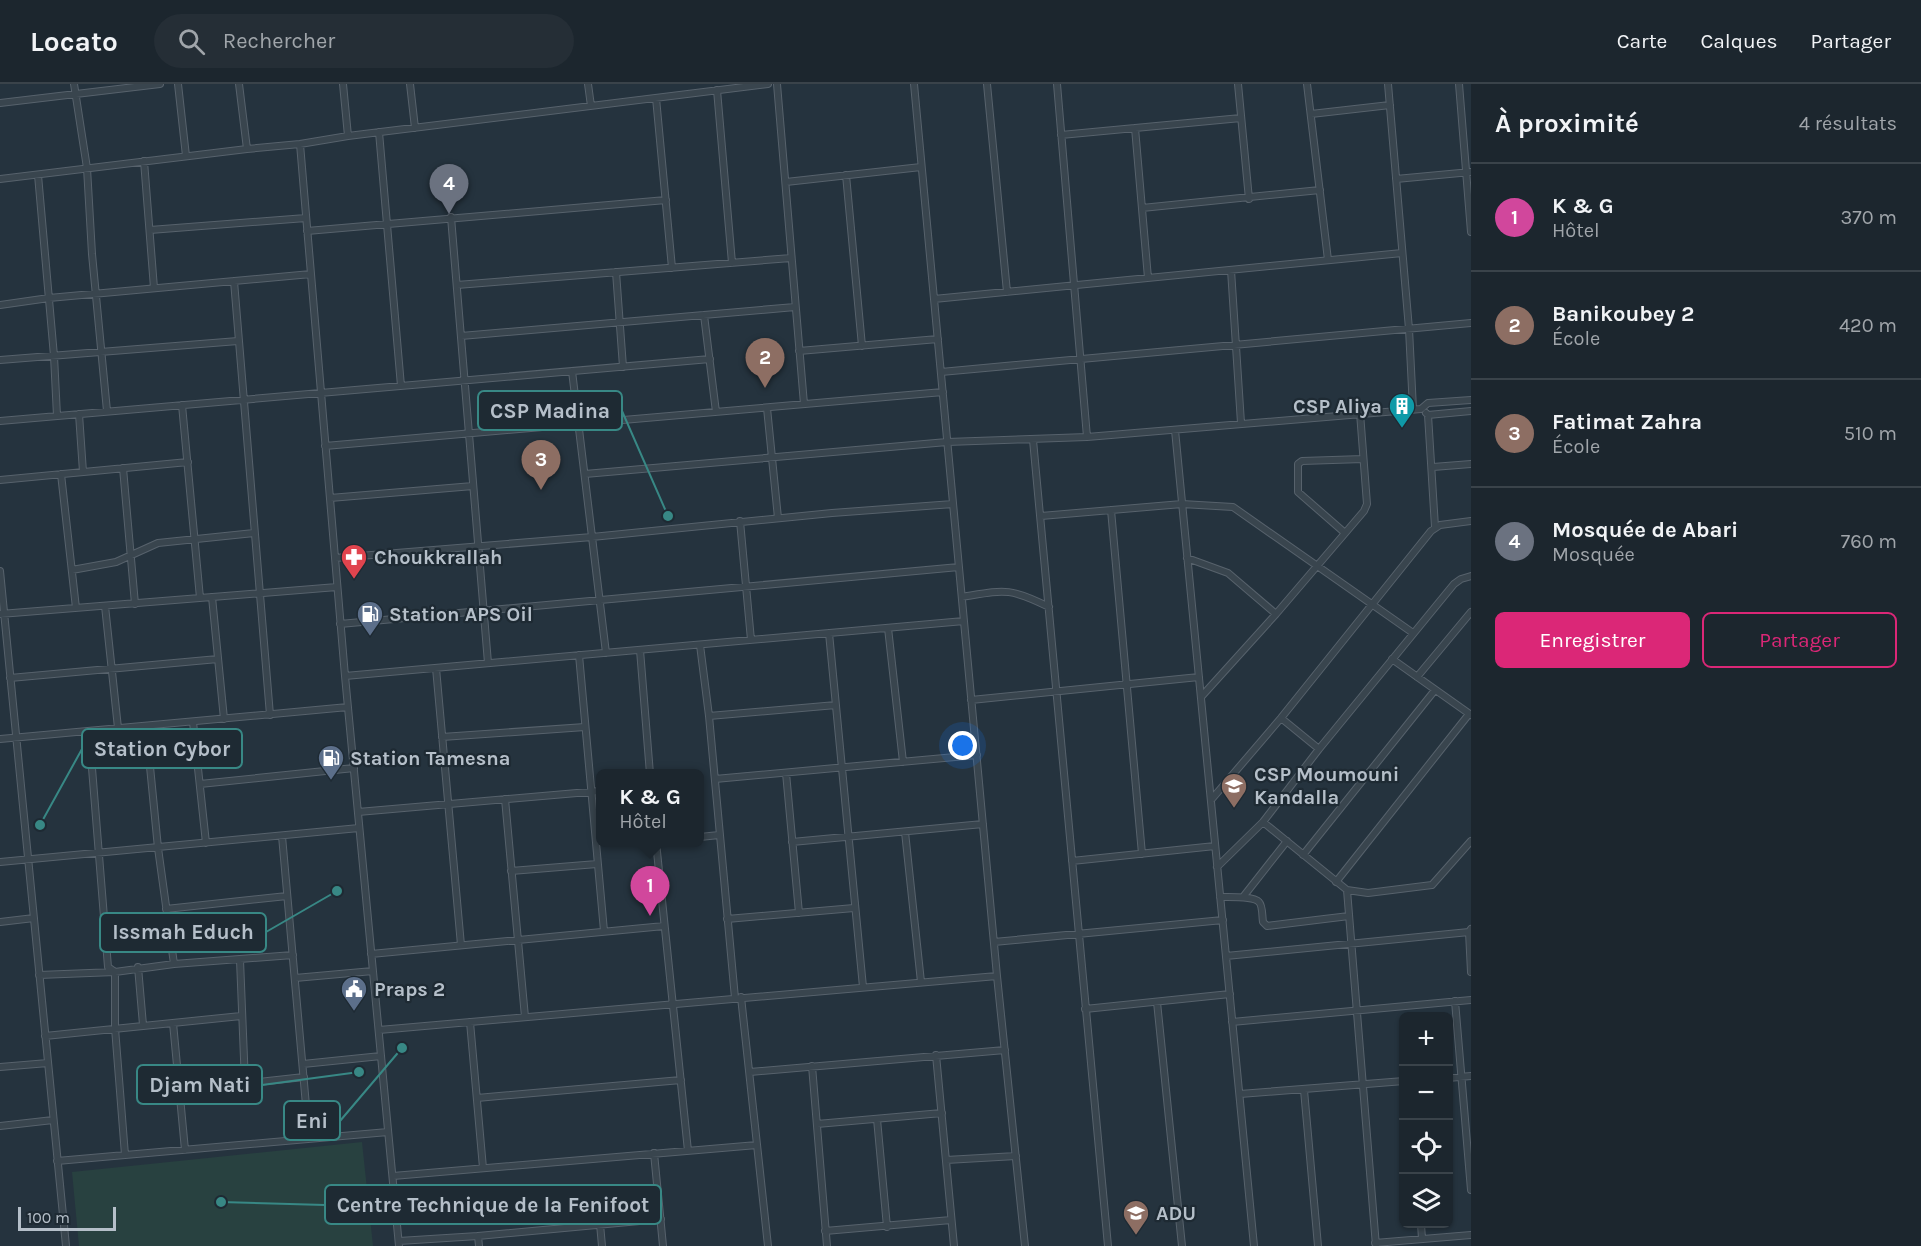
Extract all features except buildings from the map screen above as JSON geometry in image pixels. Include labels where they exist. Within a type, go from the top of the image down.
[{"type":"street","points":[[74,84],[87,168],[107,411]]},
{"type":"street","points":[[0,103],[160,84]]},
{"type":"street","points":[[178,84],[186,156]]},
{"type":"street","points":[[239,84],[247,148]]},
{"type":"street","points":[[343,84],[348,136]]},
{"type":"street","points":[[410,84],[415,128]]},
{"type":"street","points":[[588,84],[591,106]]},
{"type":"street","points":[[0,179],[247,148],[300,144],[379,132],[768,84]]},
{"type":"street","points":[[777,84],[804,404]]},
{"type":"street","points":[[914,84],[997,976],[1025,1246]]},
{"type":"street","points":[[987,84],[1007,291]]},
{"type":"street","points":[[1057,84],[1087,437]]},
{"type":"street","points":[[1238,84],[1249,199]]},
{"type":"street","points":[[1307,84],[1328,260]]},
{"type":"street","points":[[1388,84],[1417,409]]},
{"type":"street","points":[[1459,84],[1469,172],[1471,232]]},
{"type":"street","points":[[717,90],[732,263]]},
{"type":"street","points":[[656,98],[672,268]]},
{"type":"street","points":[[1311,114],[1390,105]]},
{"type":"street","points":[[1061,135],[1241,118]]},
{"type":"street","points":[[1135,128],[1148,278]]},
{"type":"street","points":[[379,132],[401,386]]},
{"type":"street","points":[[300,144],[340,624],[399,1244],[661,1219]]},
{"type":"street","points":[[144,161],[154,288]]},
{"type":"street","points":[[786,182],[921,167]]},
{"type":"street","points":[[1396,179],[1469,172]]},
{"type":"street","points":[[38,174],[57,416]]},
{"type":"street","points":[[846,175],[862,346]]},
{"type":"street","points":[[1142,208],[1249,199],[1320,190]]},
{"type":"street","points":[[307,231],[666,200]]},
{"type":"street","points":[[451,217],[488,663]]},
{"type":"street","points":[[150,231],[306,218]]},
{"type":"street","points":[[934,299],[1402,253]]},
{"type":"street","points":[[457,285],[791,258]]},
{"type":"street","points":[[1231,270],[1241,423]]},
{"type":"street","points":[[616,272],[623,367]]},
{"type":"street","points":[[0,305],[49,298],[311,274]]},
{"type":"street","points":[[234,281],[270,715]]},
{"type":"street","points":[[461,336],[795,307]]},
{"type":"street","points":[[705,315],[716,412]]},
{"type":"street","points":[[941,372],[1471,323]]},
{"type":"street","points":[[799,351],[938,339]]},
{"type":"street","points":[[0,360],[238,341]]},
{"type":"street","points":[[0,421],[710,359]]},
{"type":"street","points":[[572,371],[606,653]]},
{"type":"street","points":[[325,446],[943,392]]},
{"type":"street","points":[[585,474],[947,442],[1033,440],[1175,430],[1417,409],[1428,403],[1471,400]]},
{"type":"street","points":[[182,405],[200,598]]},
{"type":"street","points":[[767,408],[778,518]]},
{"type":"street","points":[[1417,409],[1428,415],[1471,411]]},
{"type":"street","points":[[1201,697],[1276,614],[1366,508],[1360,413]]},
{"type":"street","points":[[79,414],[83,472]]},
{"type":"street","points":[[1428,415],[1435,527]]},
{"type":"street","points":[[1175,430],[1254,1246]]},
{"type":"street","points":[[1033,440],[1108,1246]]},
{"type":"street","points":[[1345,533],[1298,492],[1299,464],[1302,461],[1363,459]]},
{"type":"street","points":[[0,480],[188,462]]},
{"type":"street","points":[[1433,467],[1471,464]]},
{"type":"street","points":[[123,468],[135,604]]},
{"type":"street","points":[[61,474],[76,608]]},
{"type":"street","points":[[330,498],[473,486]]},
{"type":"street","points":[[335,558],[953,504]]},
{"type":"street","points":[[1041,516],[1182,504],[1238,508],[1413,633]]},
{"type":"street","points":[[1111,510],[1142,854]]},
{"type":"street","points":[[741,521],[751,640]]},
{"type":"street","points":[[1211,800],[1281,718],[1435,527],[1471,521]]},
{"type":"street","points":[[72,570],[116,562],[158,543],[254,533]]},
{"type":"street","points":[[1187,558],[1228,573],[1276,614]]},
{"type":"street","points":[[340,624],[959,567]]},
{"type":"street","points":[[0,571],[2,614],[66,1246]]},
{"type":"street","points":[[1217,867],[1263,822],[1319,749],[1454,584],[1471,576]]},
{"type":"street","points":[[2,614],[337,587]]},
{"type":"street","points":[[962,597],[1000,590],[1010,591],[1048,607]]},
{"type":"street","points":[[212,597],[224,719]]},
{"type":"street","points":[[105,606],[118,728]]},
{"type":"street","points":[[1417,677],[1471,612]]},
{"type":"street","points":[[345,676],[964,621]]},
{"type":"street","points":[[888,628],[903,762]]},
{"type":"street","points":[[829,633],[863,987]]},
{"type":"street","points":[[700,645],[709,716],[727,919],[750,1072],[768,1246]]},
{"type":"street","points":[[640,650],[650,769]]},
{"type":"street","points":[[579,656],[604,931]]},
{"type":"street","points":[[10,678],[218,659]]},
{"type":"street","points":[[1336,882],[1470,715],[1392,659]]},
{"type":"street","points":[[436,668],[461,945]]},
{"type":"street","points":[[971,700],[1199,677]]},
{"type":"street","points":[[1303,855],[1435,690]]},
{"type":"street","points":[[709,716],[836,705]]},
{"type":"street","points":[[0,739],[348,707]]},
{"type":"street","points":[[1281,718],[1319,749]]},
{"type":"street","points":[[193,722],[206,843]]},
{"type":"street","points":[[146,726],[158,848],[174,964]]},
{"type":"street","points":[[442,737],[585,727]]},
{"type":"street","points":[[89,731],[108,967],[116,972]]},
{"type":"street","points":[[715,779],[976,755]]},
{"type":"street","points":[[200,784],[354,768]]},
{"type":"street","points":[[786,773],[799,913]]},
{"type":"street","points":[[358,812],[596,791]]},
{"type":"street","points":[[505,799],[525,1017]]},
{"type":"street","points":[[1263,822],[1347,890],[1368,893],[1432,885],[1471,842]]},
{"type":"street","points":[[792,842],[983,824]]},
{"type":"street","points":[[0,862],[359,828]]},
{"type":"street","points":[[905,832],[921,982]]},
{"type":"street","points":[[704,836],[719,835]]},
{"type":"street","points":[[282,836],[309,1139]]},
{"type":"street","points":[[1243,897],[1287,842]]},
{"type":"street","points":[[1072,861],[1215,846]]},
{"type":"street","points":[[656,847],[688,1150]]},
{"type":"street","points":[[511,872],[597,864]]},
{"type":"street","points":[[1347,890],[1375,1245],[1471,1235]]},
{"type":"street","points":[[166,909],[287,896]]},
{"type":"street","points":[[1220,897],[1243,897],[1259,902],[1263,922],[1267,926],[1349,916]]},
{"type":"street","points":[[727,919],[854,908]]},
{"type":"street","points":[[0,922],[34,918]]},
{"type":"street","points":[[994,942],[1222,920]]},
{"type":"street","points":[[371,954],[664,926]]},
{"type":"street","points":[[1226,956],[1470,931],[1471,972]]},
{"type":"street","points":[[39,975],[116,972],[138,967],[293,956]]},
{"type":"street","points":[[240,960],[245,1083]]},
{"type":"street","points":[[138,967],[143,1025]]},
{"type":"street","points":[[295,978],[373,971]]},
{"type":"street","points":[[116,972],[115,1028],[125,1155]]},
{"type":"street","points":[[379,1030],[997,976]]},
{"type":"street","points":[[1085,1009],[1230,994]]},
{"type":"street","points":[[1233,1022],[1471,1000]]},
{"type":"street","points":[[1455,1001],[1471,1190]]},
{"type":"street","points":[[1157,1002],[1182,1246]]},
{"type":"street","points":[[45,1036],[241,1016]]},
{"type":"street","points":[[470,1022],[483,1168]]},
{"type":"street","points":[[173,1023],[185,1150]]},
{"type":"street","points":[[750,1072],[1005,1050]]},
{"type":"street","points":[[936,1055],[954,1246]]},
{"type":"street","points":[[303,1064],[381,1056]]},
{"type":"street","points":[[0,1067],[48,1063]]},
{"type":"street","points":[[812,1066],[827,1246]]},
{"type":"street","points":[[1453,1078],[1471,1076]]},
{"type":"street","points":[[178,1091],[304,1077]]},
{"type":"street","points":[[477,1098],[681,1080]]},
{"type":"street","points":[[1239,1094],[1399,1081]]},
{"type":"street","points":[[1304,1089],[1318,1246]]},
{"type":"street","points":[[817,1124],[942,1113]]},
{"type":"street","points":[[877,1119],[887,1227]]},
{"type":"street","points":[[0,1126],[53,1120]]},
{"type":"street","points":[[57,1161],[388,1132]]},
{"type":"street","points":[[393,1176],[758,1145]]},
{"type":"street","points":[[654,1154],[663,1246]]},
{"type":"street","points":[[946,1160],[1016,1156]]},
{"type":"street","points":[[825,1231],[951,1220]]},
{"type":"street","points":[[600,1224],[602,1246]]},
{"type":"street","points":[[1421,1228],[1422,1239]]},
{"type":"street","points":[[478,1236],[479,1246]]},
{"type":"green space","points":[[362,1142],[373,1246],[79,1246],[72,1172]]},
{"type":"place","name":"Mosquée de Abari","points":[[449,214]]},
{"type":"place","name":"Banikoubey 2","points":[[765,388]]},
{"type":"place","name":"CSP Aliya","points":[[1402,429]]},
{"type":"place","name":"Fatimat Zahra","points":[[541,490]]},
{"type":"place","name":"CSP Madina","points":[[668,516]]},
{"type":"place","name":"Choukkrallah","points":[[354,580]]},
{"type":"place","name":"Station APS Oil","points":[[370,637]]},
{"type":"place","name":"Station Tamesna","points":[[331,781]]},
{"type":"place","name":"CSP Moumouni Kandalla","points":[[1234,809]]},
{"type":"place","name":"Station Cybor","points":[[40,825]]},
{"type":"place","name":"Issmah Educh","points":[[337,891]]},
{"type":"place","name":"K & G","points":[[650,916]]},
{"type":"place","name":"Praps 2","points":[[354,1012]]},
{"type":"place","name":"Eni","points":[[402,1048]]},
{"type":"place","name":"Djam Nati","points":[[359,1072]]},
{"type":"place","name":"Centre Technique de la Fenifoot","points":[[221,1202]]},
{"type":"place","name":"ADU","points":[[1136,1236]]}]
